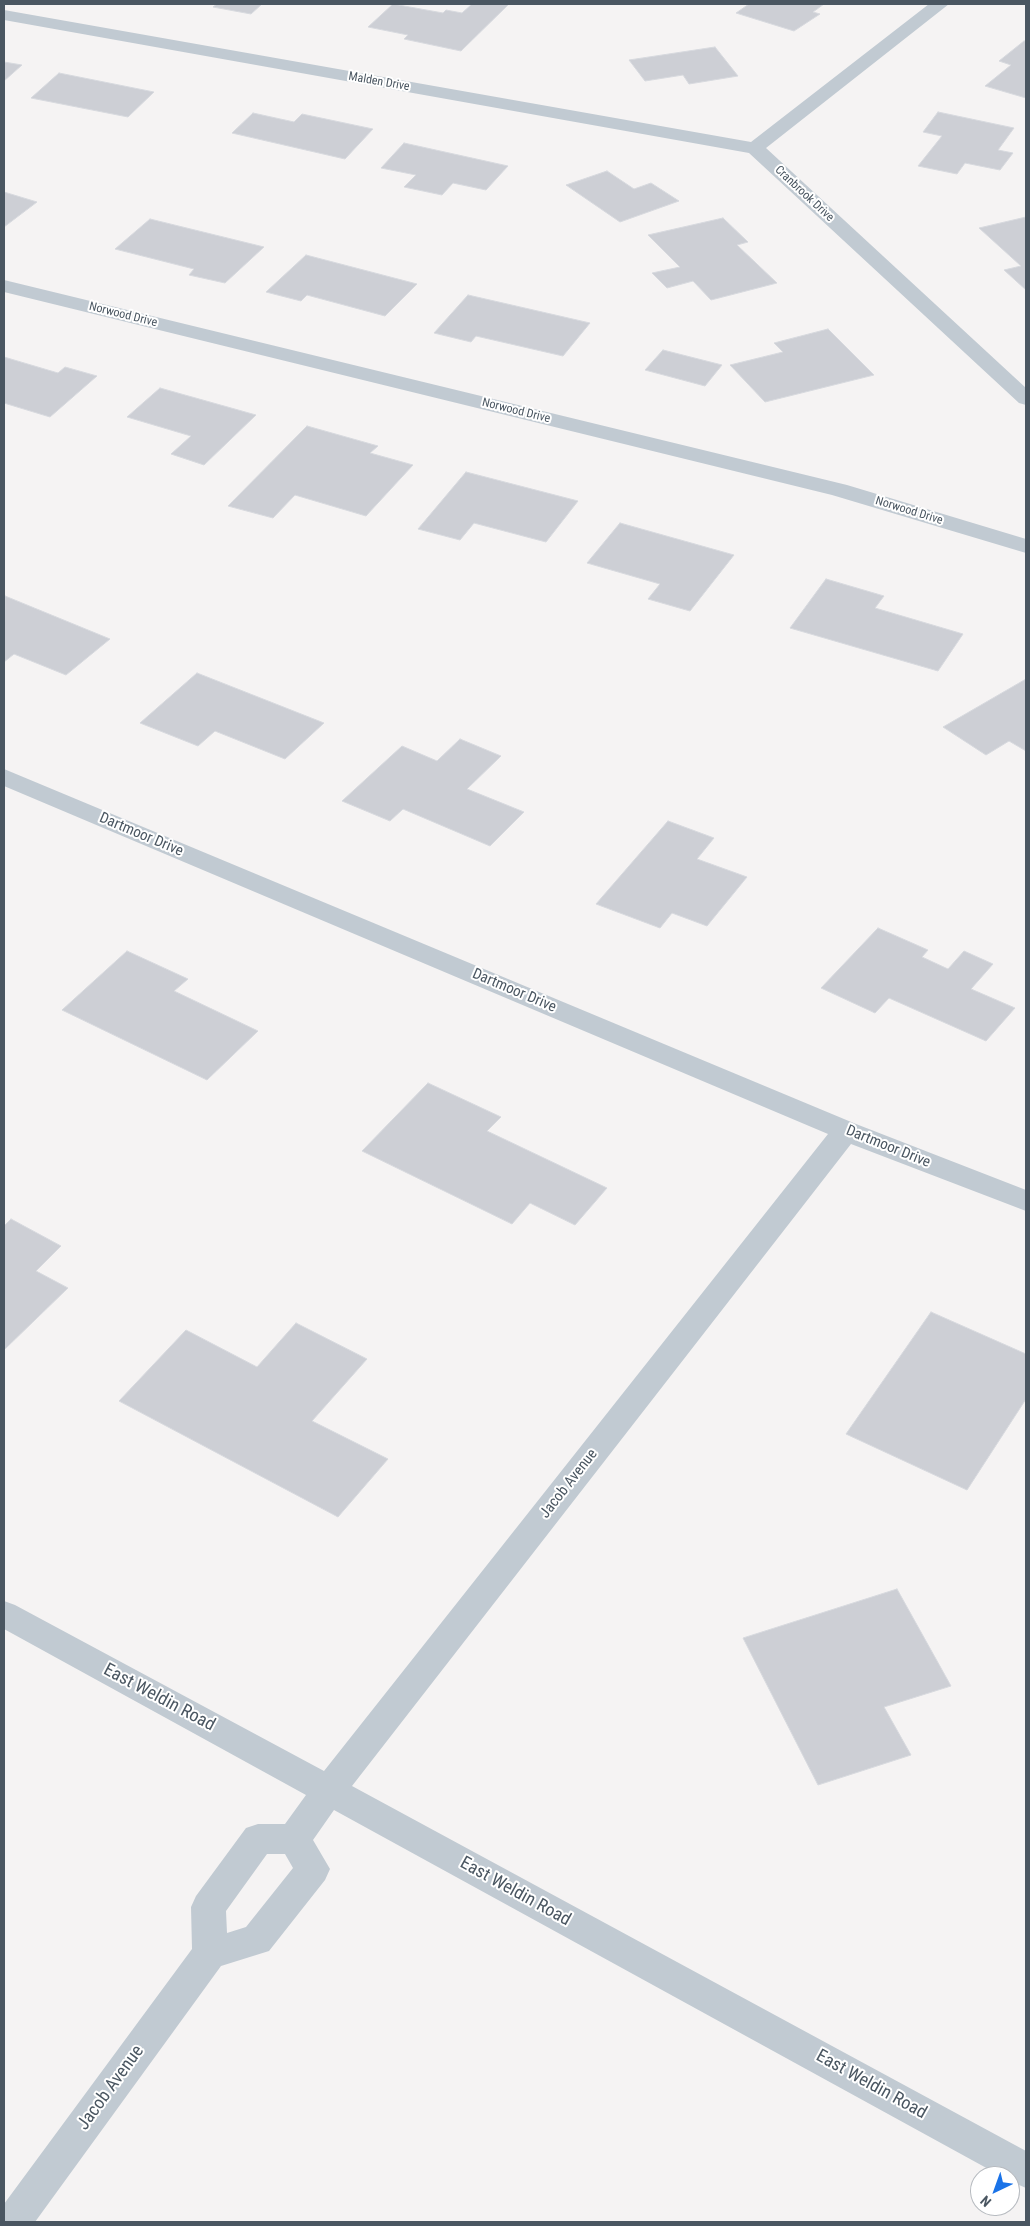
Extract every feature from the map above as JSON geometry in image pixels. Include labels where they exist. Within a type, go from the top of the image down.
[{"type":"street","points":[[755,148],[940,4]]},
{"type":"street","name":"Malden Drive","points":[[4,15],[755,148]]},
{"type":"street","name":"Cranbrook Drive","points":[[755,148],[1026,399]]},
{"type":"street","name":"Norwood Drive","points":[[4,286],[839,490],[1026,546]]},
{"type":"street","name":"Dartmoor Drive","points":[[4,777],[846,1131],[1026,1202]]},
{"type":"street","name":"Jacob Avenue","points":[[294,1839],[329,1790],[846,1131]]},
{"type":"street","name":"East Weldin Road","points":[[4,1614],[1026,2170]]},
{"type":"street","points":[[258,1839],[294,1839],[313,1869],[257,1940],[210,1953],[208,1907],[258,1839]]},
{"type":"street","name":"Jacob Avenue","points":[[13,2222],[210,1953]]},
{"type":"building","points":[[217,4],[262,4],[251,14],[213,7]]},
{"type":"building","points":[[393,4],[443,13],[446,10],[462,13],[472,4],[509,4],[461,51],[404,39],[408,35],[368,27]]},
{"type":"building","points":[[749,4],[824,4],[813,12],[820,14],[794,31],[736,13]]},
{"type":"building","points":[[1026,41],[1026,98],[985,86],[1011,65],[999,61]]},
{"type":"building","points":[[715,47],[738,76],[689,84],[683,75],[645,81],[629,60]]},
{"type":"building","points":[[4,62],[22,65],[4,81]]},
{"type":"building","points":[[59,73],[154,92],[128,117],[31,98]]},
{"type":"building","points":[[938,112],[1014,128],[998,150],[1013,153],[1000,170],[965,163],[957,174],[918,166],[942,136],[923,132]]},
{"type":"building","points":[[253,113],[294,122],[302,114],[373,129],[345,159],[232,133]]},
{"type":"building","points":[[404,143],[508,166],[486,190],[453,183],[442,195],[404,187],[416,175],[381,168]]},
{"type":"building","points":[[607,171],[634,189],[651,183],[679,201],[620,222],[566,185]]},
{"type":"building","points":[[4,192],[37,202],[4,227]]},
{"type":"building","points":[[1026,217],[1026,290],[1004,270],[1021,266],[979,228]]},
{"type":"building","points":[[723,218],[748,242],[737,245],[777,283],[711,300],[693,281],[667,288],[652,273],[680,267],[648,235]]},
{"type":"building","points":[[150,219],[264,247],[225,283],[189,275],[194,269],[115,249]]},
{"type":"building","points":[[306,255],[417,284],[385,316],[307,295],[301,301],[266,292]]},
{"type":"building","points":[[468,295],[590,323],[563,356],[476,336],[471,342],[434,333]]},
{"type":"building","points":[[828,329],[874,375],[765,402],[730,365],[783,352],[774,343]]},
{"type":"building","points":[[663,350],[722,365],[705,386],[645,370]]},
{"type":"building","points":[[4,357],[58,373],[65,367],[97,376],[50,417],[4,403]]},
{"type":"building","points":[[160,388],[256,415],[204,465],[171,454],[191,436],[127,417]]},
{"type":"building","points":[[307,426],[378,446],[370,453],[413,465],[366,516],[295,495],[273,518],[228,506]]},
{"type":"building","points":[[466,472],[578,501],[546,542],[474,523],[460,540],[418,529]]},
{"type":"building","points":[[620,523],[734,555],[690,611],[648,599],[660,584],[587,563]]},
{"type":"building","points":[[826,579],[884,596],[875,608],[963,634],[938,671],[790,628]]},
{"type":"building","points":[[5,596],[110,639],[66,675],[14,654],[4,662]]},
{"type":"building","points":[[197,673],[324,723],[285,759],[215,731],[198,746],[140,723]]},
{"type":"building","points":[[1026,679],[1026,751],[1009,741],[986,755],[943,727]]},
{"type":"building","points":[[460,739],[501,756],[467,789],[524,812],[490,846],[403,809],[390,821],[342,801],[402,746],[437,761]]},
{"type":"building","points":[[668,821],[714,838],[697,859],[747,877],[707,926],[672,913],[660,928],[596,904]]},
{"type":"building","points":[[878,928],[928,950],[922,957],[948,969],[964,951],[993,964],[971,989],[1015,1008],[986,1041],[889,998],[875,1013],[821,988]]},
{"type":"building","points":[[127,951],[188,979],[174,991],[258,1031],[207,1080],[62,1010]]},
{"type":"building","points":[[428,1083],[501,1117],[487,1131],[607,1188],[575,1225],[530,1203],[512,1224],[362,1151]]},
{"type":"building","points":[[11,1219],[61,1246],[36,1271],[68,1288],[4,1350],[4,1226]]},
{"type":"building","points":[[931,1312],[1026,1354],[1026,1399],[967,1490],[846,1434]]},
{"type":"building","points":[[296,1323],[367,1359],[312,1421],[388,1459],[338,1517],[119,1401],[186,1330],[257,1367]]},
{"type":"building","points":[[897,1589],[951,1686],[884,1707],[911,1755],[818,1785],[743,1638]]}]
